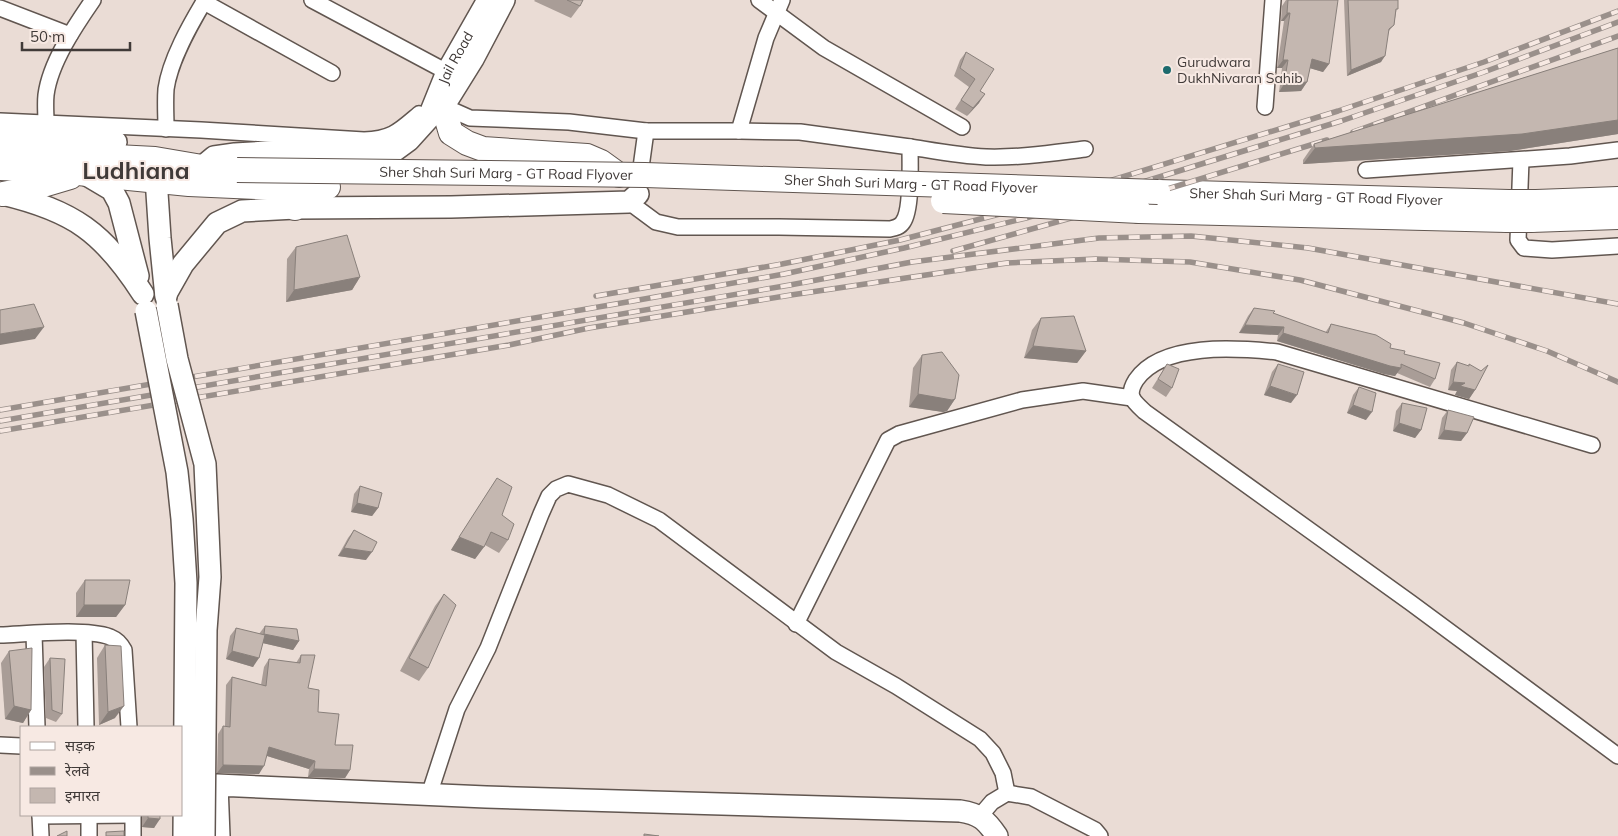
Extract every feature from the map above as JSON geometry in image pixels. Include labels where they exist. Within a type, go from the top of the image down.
[{"type":"main road","points":[[440,116],[451,134],[467,143],[483,148],[587,156],[601,162],[619,175]]},
{"type":"main road","points":[[116,142],[130,142],[150,154],[156,169]]},
{"type":"main road","points":[[0,151],[156,169]]},
{"type":"main road","name":"Sher Shah Suri Marg - GT Road Flyover","points":[[156,169],[202,167],[249,171],[619,175],[1509,202],[1618,199]]},
{"type":"main road","points":[[0,168],[127,177],[156,169]]},
{"type":"main road","name":"Sher Shah Suri Marg - GT Road Flyover","points":[[156,169],[188,184],[295,198],[652,191],[910,199],[1139,210],[1507,220],[1618,217]]},
{"type":"main road","points":[[1,194],[33,188],[84,173]]},
{"type":"street","points":[[46,123],[46,96],[52,71],[70,35],[93,0]]},
{"type":"street","points":[[312,0],[447,72]]},
{"type":"street","name":"Jail Road","points":[[440,116],[447,72],[488,0]]},
{"type":"street","name":"Jail Road","points":[[440,116],[504,0]]},
{"type":"street","points":[[759,0],[779,6],[824,48],[962,127]]},
{"type":"street","points":[[1265,107],[1273,0]]},
{"type":"street","points":[[166,129],[166,89],[183,41],[204,1],[332,73]]},
{"type":"street","points":[[739,131],[766,38],[779,6]]},
{"type":"street","points":[[0,8],[70,35]]},
{"type":"street","points":[[0,121],[377,140],[391,136],[419,114],[569,122],[646,131],[800,132],[910,146],[948,154],[985,157],[1028,156],[1085,149]]},
{"type":"street","points":[[202,167],[214,157],[235,154],[299,150],[394,150],[440,116]]},
{"type":"street","points":[[633,198],[646,131]]},
{"type":"street","points":[[0,136],[116,142]]},
{"type":"street","points":[[166,294],[183,264],[217,223],[242,211],[295,198],[461,206],[633,198],[656,222],[669,226],[890,229],[902,224],[906,216],[910,176],[910,146]]},
{"type":"street","points":[[1366,170],[1521,160],[1618,150]]},
{"type":"street","points":[[1521,160],[1518,240],[1524,248],[1552,250],[1618,246]]},
{"type":"street","points":[[156,169],[160,238],[166,294],[177,359],[205,464],[210,577],[206,630],[204,836]]},
{"type":"street","points":[[84,173],[112,190],[118,203],[142,292],[178,472],[186,583],[184,836]]},
{"type":"street","points":[[127,177],[142,292]]},
{"type":"street","points":[[1,194],[61,213],[85,226],[108,246],[132,275],[142,292]]},
{"type":"street","points":[[1592,445],[1277,352],[1242,348],[1196,351],[1164,359],[1139,376],[1131,391],[1132,398],[1145,412],[1618,756]]},
{"type":"street","points":[[796,624],[888,440],[899,434],[1022,400],[1083,391],[1132,398]]},
{"type":"street","points":[[429,795],[457,709],[488,648],[540,514],[556,489],[568,484],[608,495],[659,520],[836,652],[896,686],[980,739],[993,753],[1003,773],[1007,793]]},
{"type":"street","points":[[84,633],[86,726]]},
{"type":"street","points":[[0,635],[84,633],[108,636],[119,642],[124,650],[129,726]]},
{"type":"street","points":[[34,634],[37,726]]},
{"type":"street","points":[[0,746],[20,746]]},
{"type":"street","points":[[182,783],[429,795],[960,812],[980,816],[997,836]]},
{"type":"street","points":[[217,785],[219,836]]},
{"type":"street","points":[[980,816],[992,802],[1007,793],[1031,797],[1095,830],[1100,836]]},
{"type":"street","points":[[40,816],[41,836]]},
{"type":"street","points":[[89,816],[89,836]]},
{"type":"street","points":[[133,816],[133,836]]},
{"type":"building","points":[[567,0],[583,0],[580,6]]},
{"type":"building","points":[[1288,0],[1338,0],[1329,64],[1312,59],[1307,82],[1284,84],[1288,60],[1283,60],[1290,13],[1287,13]]},
{"type":"building","points":[[1348,0],[1398,0],[1394,25],[1389,29],[1385,56],[1351,70]]},
{"type":"building","points":[[1618,48],[1618,120],[1522,134],[1315,148],[1314,144]]},
{"type":"building","points":[[966,52],[994,69],[980,91],[985,94],[973,108],[961,100],[975,79],[960,68]]},
{"type":"building","points":[[347,235],[360,277],[294,290],[296,247]]},
{"type":"building","points":[[34,304],[44,327],[0,334],[0,310]]},
{"type":"building","points":[[1254,308],[1275,311],[1273,313],[1328,333],[1331,324],[1376,335],[1391,344],[1390,348],[1405,351],[1404,354],[1440,363],[1435,379],[1401,364],[1401,368],[1390,366],[1283,333],[1284,327],[1245,325]]},
{"type":"building","points":[[1074,316],[1086,351],[1033,346],[1041,318]]},
{"type":"building","points":[[942,352],[959,375],[955,399],[952,400],[918,394],[922,355]]},
{"type":"building","points":[[1457,362],[1469,366],[1469,364],[1481,371],[1488,365],[1475,390],[1460,386],[1465,383],[1453,382]]},
{"type":"building","points":[[1167,364],[1179,369],[1172,388],[1158,379]]},
{"type":"building","points":[[1278,364],[1304,372],[1297,395],[1270,386]]},
{"type":"building","points":[[1359,387],[1376,393],[1372,412],[1353,405]]},
{"type":"building","points":[[1402,403],[1427,408],[1421,430],[1399,423]]},
{"type":"building","points":[[1448,410],[1474,417],[1467,433],[1444,430]]},
{"type":"building","points":[[497,478],[512,487],[502,515],[514,524],[508,540],[491,532],[484,547],[459,537]]},
{"type":"building","points":[[360,486],[382,493],[378,508],[357,503]]},
{"type":"building","points":[[354,530],[377,542],[372,552],[344,548]]},
{"type":"building","points":[[85,580],[130,580],[125,605],[84,605]]},
{"type":"building","points":[[444,594],[456,605],[428,668],[409,658]]},
{"type":"building","points":[[265,626],[297,629],[299,641],[264,634]]},
{"type":"building","points":[[236,628],[265,635],[259,658],[232,651]]},
{"type":"building","points":[[105,645],[121,646],[124,706],[108,712]]},
{"type":"building","points":[[32,648],[31,710],[14,706],[9,651]]},
{"type":"building","points":[[301,655],[315,655],[308,688],[319,690],[318,712],[339,714],[335,745],[353,745],[350,770],[314,769],[315,761],[269,747],[264,766],[223,765],[223,726],[230,727],[232,677],[266,686],[269,659],[300,663]]},
{"type":"building","points":[[50,658],[65,659],[62,714],[52,710]]},
{"type":"building","points":[[148,816],[160,816],[160,819],[148,818]]},
{"type":"building","points":[[67,831],[67,836],[57,836]]},
{"type":"building","points":[[124,831],[124,836],[106,836],[106,832]]},
{"type":"railway","points":[[596,296],[782,264],[900,240],[1011,211],[1338,111],[1484,62],[1618,11]]},
{"type":"railway","points":[[0,410],[784,274],[904,248],[1026,218],[1341,121],[1484,72],[1618,22]]},
{"type":"railway","points":[[1353,132],[1618,36]]},
{"type":"railway","points":[[953,251],[1089,213],[1327,140]]},
{"type":"railway","points":[[0,421],[790,285],[912,262],[1099,238],[1191,236],[1308,248],[1618,304]]},
{"type":"railway","points":[[0,431],[509,345],[589,328],[791,295],[1007,263],[1096,259],[1190,262],[1300,280],[1464,323],[1547,351],[1618,382]]},
{"type":"place","name":"Gurudwara DukhNivaran Sahib","points":[[1167,70]]},
{"type":"district","name":"Ludhiana","points":[[136,171]]}]
